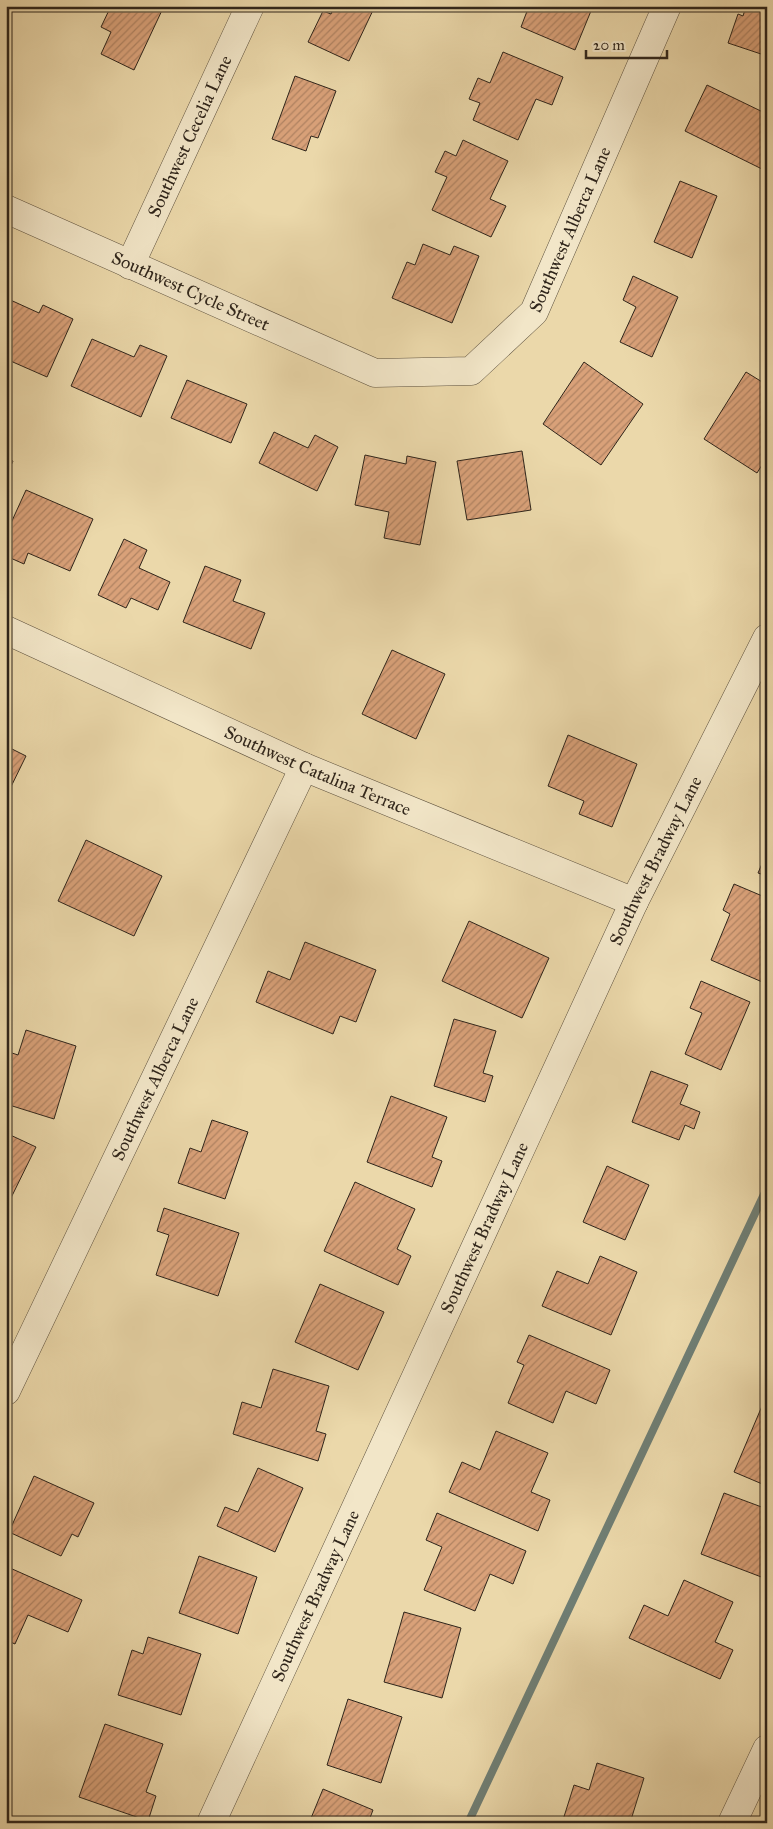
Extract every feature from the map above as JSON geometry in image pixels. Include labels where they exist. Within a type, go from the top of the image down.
[{"type":"street","name":"Southwest Cecelia Lane","points":[[130,265],[250,6]]},
{"type":"street","name":"Southwest Alberca Lane","points":[[375,373],[471,371],[534,312],[667,6]]},
{"type":"street","name":"Southwest Cycle Street","points":[[6,209],[375,373]]},
{"type":"street","name":"Southwest Catalina Terrace","points":[[6,630],[304,767],[634,902]]},
{"type":"street","name":"Southwest Bradway Lane","points":[[211,1823],[634,902],[767,638]]},
{"type":"street","name":"Southwest Alberca Lane","points":[[6,1391],[304,767]]},
{"type":"street","points":[[732,1823],[767,1749]]},
{"type":"building","points":[[111,6],[164,6],[134,70],[101,54],[111,32],[101,27]]},
{"type":"building","points":[[334,6],[375,6],[349,61],[308,42],[323,11],[331,14]]},
{"type":"building","points":[[529,6],[593,6],[575,50],[521,27]]},
{"type":"building","points":[[746,6],[767,6],[767,56],[728,43],[738,14],[743,16]]},
{"type":"building","points":[[503,52],[563,77],[552,105],[536,99],[518,140],[473,120],[480,103],[469,99],[478,78],[490,83]]},
{"type":"building","points":[[295,76],[336,91],[318,138],[311,136],[306,151],[272,139]]},
{"type":"building","points":[[707,85],[767,114],[766,171],[685,131]]},
{"type":"building","points":[[463,140],[508,161],[490,199],[506,206],[491,237],[432,210],[447,177],[435,172],[445,151],[456,156]]},
{"type":"building","points":[[680,181],[717,196],[692,258],[654,242]]},
{"type":"building","points":[[423,244],[450,255],[454,246],[479,256],[452,323],[392,298],[407,262],[415,265]]},
{"type":"building","points":[[633,276],[678,297],[652,357],[620,342],[636,307],[623,300]]},
{"type":"building","points":[[6,298],[39,313],[43,305],[73,319],[47,377],[6,359]]},
{"type":"building","points":[[92,339],[134,357],[140,345],[167,356],[141,417],[71,386]]},
{"type":"building","points":[[584,362],[643,404],[601,465],[543,424]]},
{"type":"building","points":[[746,372],[767,385],[767,457],[757,473],[704,439]]},
{"type":"building","points":[[187,380],[247,404],[231,443],[171,418]]},
{"type":"building","points":[[274,432],[308,448],[315,435],[338,447],[317,491],[259,463]]},
{"type":"building","points":[[522,451],[531,510],[467,520],[457,461]]},
{"type":"building","points":[[365,455],[406,464],[407,456],[436,462],[420,545],[384,538],[389,512],[355,505]]},
{"type":"building","points":[[6,458],[13,461],[6,477]]},
{"type":"building","points":[[26,490],[93,519],[70,571],[28,553],[24,564],[6,556],[6,534]]},
{"type":"building","points":[[124,539],[147,550],[139,568],[170,582],[158,610],[131,598],[126,608],[98,595]]},
{"type":"building","points":[[205,566],[241,580],[233,601],[265,613],[251,649],[183,622]]},
{"type":"building","points":[[392,650],[445,674],[416,739],[362,714]]},
{"type":"building","points":[[568,735],[637,764],[612,827],[579,814],[584,801],[548,786]]},
{"type":"building","points":[[6,746],[26,756],[6,797]]},
{"type":"building","points":[[86,840],[162,876],[134,936],[58,901]]},
{"type":"building","points":[[767,852],[767,876],[758,873]]},
{"type":"building","points":[[734,884],[767,898],[767,984],[711,960],[730,914],[723,910]]},
{"type":"building","points":[[469,921],[549,958],[522,1018],[442,981]]},
{"type":"building","points":[[305,942],[376,970],[356,1022],[340,1016],[333,1034],[256,1002],[268,971],[290,980]]},
{"type":"building","points":[[701,981],[750,1002],[721,1070],[685,1054],[702,1013],[690,1008]]},
{"type":"building","points":[[454,1019],[496,1031],[483,1073],[493,1076],[485,1102],[434,1086]]},
{"type":"building","points":[[26,1030],[76,1046],[54,1119],[6,1104],[6,1051],[18,1055]]},
{"type":"building","points":[[651,1071],[688,1085],[680,1104],[700,1112],[694,1129],[685,1125],[679,1140],[632,1122]]},
{"type":"building","points":[[391,1096],[447,1117],[432,1157],[442,1161],[432,1187],[367,1162]]},
{"type":"building","points":[[212,1120],[248,1132],[225,1199],[178,1183],[190,1148],[201,1152]]},
{"type":"building","points":[[6,1133],[36,1147],[7,1206],[6,1205]]},
{"type":"building","points":[[607,1166],[649,1185],[625,1240],[583,1222]]},
{"type":"building","points":[[355,1182],[415,1209],[397,1249],[411,1256],[398,1285],[324,1251]]},
{"type":"building","points":[[164,1208],[239,1233],[218,1296],[156,1275],[169,1235],[157,1231]]},
{"type":"building","points":[[600,1256],[637,1272],[611,1335],[542,1306],[557,1271],[588,1284]]},
{"type":"building","points":[[320,1284],[384,1312],[358,1370],[295,1342]]},
{"type":"building","points":[[529,1335],[610,1370],[596,1404],[566,1391],[553,1423],[508,1403],[524,1365],[517,1362]]},
{"type":"building","points":[[273,1369],[329,1386],[316,1431],[326,1434],[318,1461],[233,1434],[242,1402],[261,1408]]},
{"type":"building","points":[[765,1399],[767,1400],[767,1486],[734,1472]]},
{"type":"building","points":[[496,1431],[548,1453],[531,1492],[550,1500],[538,1531],[449,1492],[462,1462],[480,1470]]},
{"type":"building","points":[[258,1468],[303,1488],[275,1552],[217,1526],[225,1507],[238,1512]]},
{"type":"building","points":[[34,1476],[94,1503],[78,1537],[72,1534],[61,1556],[9,1532]]},
{"type":"building","points":[[724,1493],[767,1509],[767,1571],[764,1578],[701,1554]]},
{"type":"building","points":[[437,1513],[526,1551],[513,1584],[490,1574],[475,1611],[424,1590],[442,1547],[426,1540]]},
{"type":"building","points":[[199,1556],[257,1577],[238,1634],[179,1613]]},
{"type":"building","points":[[10,1568],[82,1600],[68,1632],[28,1615],[15,1644],[6,1640],[6,1576]]},
{"type":"building","points":[[684,1580],[733,1602],[715,1642],[733,1650],[720,1679],[629,1638],[644,1605],[668,1616]]},
{"type":"building","points":[[404,1612],[461,1628],[442,1698],[384,1682]]},
{"type":"building","points":[[148,1637],[201,1654],[181,1715],[118,1695],[132,1650],[143,1654]]},
{"type":"building","points":[[348,1699],[402,1717],[381,1783],[327,1765]]},
{"type":"building","points":[[105,1724],[163,1744],[146,1792],[156,1796],[148,1821],[79,1797]]},
{"type":"building","points":[[597,1763],[644,1778],[630,1823],[562,1823],[574,1785],[589,1790]]},
{"type":"building","points":[[323,1789],[373,1810],[368,1823],[309,1823]]},
{"type":"waterway","points":[[468,1823],[767,1188]]}]
